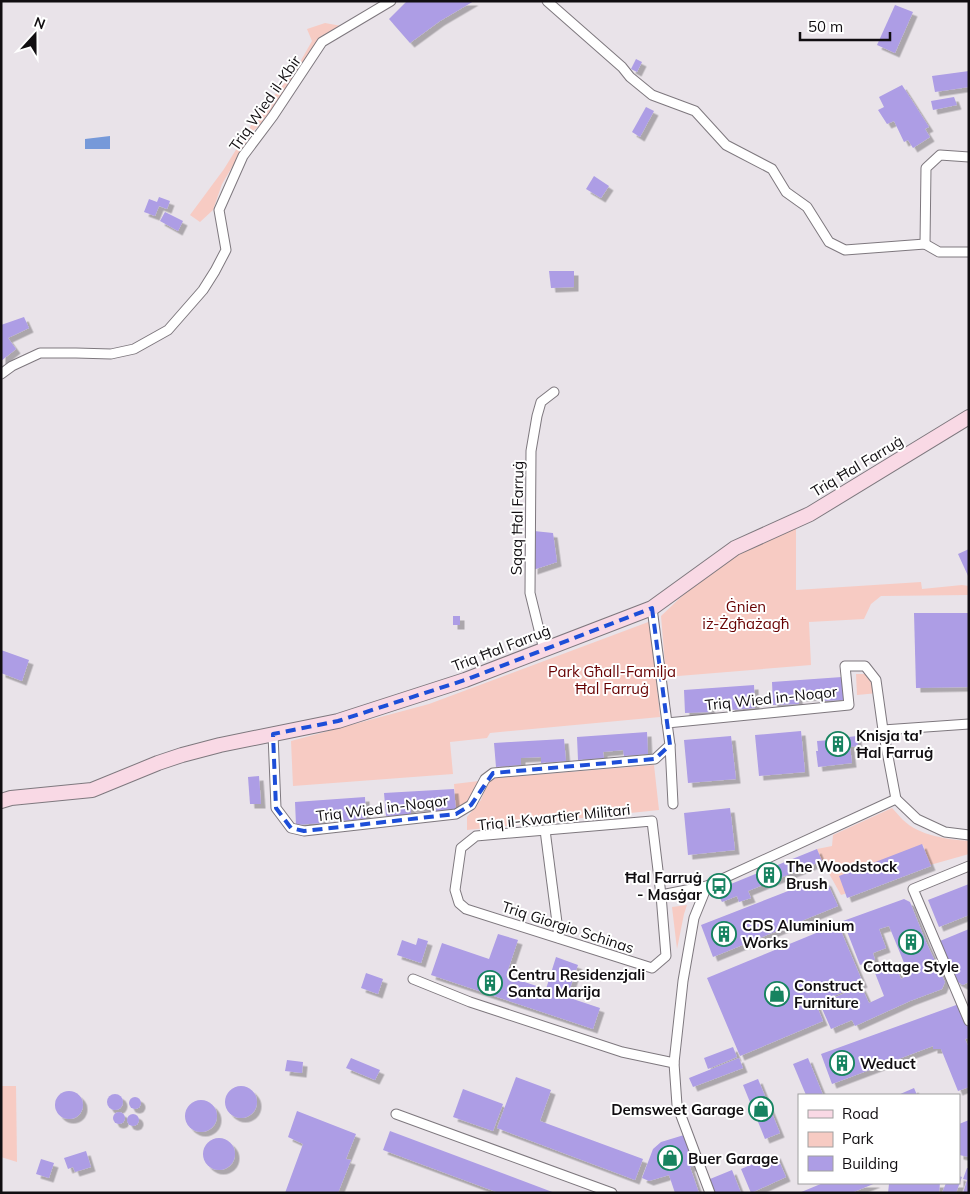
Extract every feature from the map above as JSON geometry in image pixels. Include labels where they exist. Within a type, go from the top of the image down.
[{"type":"main road","name":"Triq Ħal Farruġ","points":[[1,801],[11,798],[92,790],[182,755],[220,745],[338,722],[465,680],[652,608],[735,548],[810,514],[969,418]]},
{"type":"street","name":"Triq Wied il-Kbir","points":[[1,374],[12,366],[40,353],[111,354],[134,348],[168,330],[203,290],[226,250],[219,210],[243,156],[273,116],[322,42],[391,1]]},
{"type":"street","points":[[547,1],[652,95],[695,111],[726,145],[772,169],[786,192],[807,207],[829,242],[845,250],[925,244],[939,252],[969,252]]},
{"type":"street","points":[[925,244],[926,168],[940,155],[969,157]]},
{"type":"street","name":"Sqaq Ħal Farruġ","points":[[544,650],[530,593],[532,451],[541,402],[554,392]]},
{"type":"street","points":[[652,608],[670,745],[673,804]]},
{"type":"street","name":"Triq Wied in-Noqor","points":[[667,723],[849,704],[845,666],[865,666],[876,680],[883,730]]},
{"type":"street","points":[[969,724],[883,730],[896,799],[917,819],[945,832],[969,834]]},
{"type":"street","name":"Triq Wied in-Noqor","points":[[273,734],[276,808],[291,828],[304,831],[456,814],[471,805],[485,779],[493,773],[655,759],[670,745]]},
{"type":"street","points":[[661,895],[707,886],[896,799]]},
{"type":"street","name":"Triq il-Kwartier Militari","points":[[459,903],[456,890],[461,848],[476,836],[652,821],[661,895]]},
{"type":"street","points":[[545,830],[559,938]]},
{"type":"street","points":[[969,866],[914,889],[969,1021]]},
{"type":"street","points":[[707,886],[694,918],[682,981],[674,1063],[677,1105],[710,1193]]},
{"type":"street","name":"Triq Giorgio Schinas","points":[[459,903],[466,909],[652,968],[666,956],[661,895]]},
{"type":"street","points":[[413,979],[470,1002],[622,1052],[674,1063]]},
{"type":"street","points":[[396,1114],[612,1193]]},
{"type":"highlighted area","points":[[652,608],[670,745],[655,759],[493,773],[471,805],[456,814],[304,831],[291,828],[276,808],[273,734],[338,721],[465,680]]},
{"type":"green space","points":[[325,23],[347,27],[321,36],[311,58],[254,130],[222,184],[213,210],[200,222],[190,215],[224,169],[257,116],[295,71],[312,41],[307,29]]},
{"type":"green space","name":"Ġnien iż-Żgħażagħ","points":[[796,527],[796,590],[921,582],[922,589],[969,586],[969,595],[881,596],[871,604],[864,619],[809,622],[811,665],[666,677],[661,616],[699,580],[743,549]]},
{"type":"green space","name":"Park Għall-Familja Ħal Farruġ","points":[[651,621],[660,717],[490,733],[487,738],[450,742],[453,774],[293,786],[291,741],[429,704]]},
{"type":"green space","points":[[856,674],[870,674],[878,693],[857,695]]},
{"type":"green space","points":[[654,765],[659,810],[467,830],[467,817],[481,800],[487,784],[495,778]]},
{"type":"green space","points":[[479,781],[472,799],[466,805],[456,810],[454,784]]},
{"type":"green space","points":[[892,808],[903,820],[917,830],[942,838],[969,841],[969,854],[930,865],[923,845],[892,858],[900,876],[841,895],[817,849],[832,846],[833,835]]},
{"type":"green space","points":[[687,905],[684,914],[677,949],[672,907]]},
{"type":"green space","points":[[1,1086],[16,1086],[17,1162],[1,1157]]},
{"type":"water","points":[[110,136],[110,149],[85,149],[85,139]]},
{"type":"building","points":[[407,1],[474,1],[440,21],[410,43],[389,19]]},
{"type":"building","points":[[895,5],[913,12],[895,53],[877,45]]},
{"type":"building","points":[[636,59],[642,62],[637,72],[631,69]]},
{"type":"building","points":[[969,71],[969,87],[935,92],[932,76]]},
{"type":"building","points":[[902,85],[929,127],[925,129],[930,137],[913,148],[908,140],[904,142],[894,121],[887,124],[878,110],[884,107],[879,97]]},
{"type":"building","points":[[954,97],[957,105],[933,110],[931,101]]},
{"type":"building","points":[[646,107],[654,111],[640,137],[632,132]]},
{"type":"building","points":[[594,176],[609,186],[601,198],[586,189]]},
{"type":"building","points":[[159,197],[170,201],[167,209],[159,206],[155,216],[144,212],[149,199],[157,202]]},
{"type":"building","points":[[165,212],[183,221],[178,231],[160,221]]},
{"type":"building","points":[[549,271],[574,271],[574,287],[551,288]]},
{"type":"building","points":[[24,317],[29,328],[8,338],[16,349],[1,361],[1,325]]},
{"type":"building","points":[[534,531],[553,533],[557,562],[533,570]]},
{"type":"building","points":[[969,549],[969,578],[958,554]]},
{"type":"building","points":[[914,613],[969,613],[969,687],[916,688]]},
{"type":"building","points":[[453,616],[460,616],[460,625],[453,625]]},
{"type":"building","points":[[1,650],[29,660],[22,681],[1,673]]},
{"type":"building","points":[[842,677],[844,700],[819,701],[818,696],[798,697],[799,704],[773,705],[772,682]]},
{"type":"building","points":[[754,685],[755,708],[731,710],[730,704],[710,705],[711,712],[685,713],[684,690]]},
{"type":"building","points":[[801,731],[805,772],[759,776],[755,735]]},
{"type":"building","points":[[647,732],[648,754],[624,756],[623,750],[603,752],[604,758],[578,760],[577,737]]},
{"type":"building","points":[[839,735],[840,738],[857,736],[858,746],[850,747],[852,763],[818,767],[817,741],[832,740],[831,736]]},
{"type":"building","points":[[731,736],[736,779],[688,783],[684,740]]},
{"type":"building","points":[[564,739],[566,761],[541,763],[541,757],[521,758],[521,765],[496,767],[494,743]]},
{"type":"building","points":[[259,776],[261,804],[250,804],[248,777]]},
{"type":"building","points":[[454,789],[456,810],[431,813],[431,807],[411,808],[411,815],[386,816],[384,793]]},
{"type":"building","points":[[365,797],[366,819],[341,821],[341,815],[321,817],[322,823],[296,825],[295,802]]},
{"type":"building","points":[[730,808],[735,850],[688,855],[684,813]]},
{"type":"building","points":[[922,844],[931,866],[847,898],[839,876]]},
{"type":"building","name":"The Woodstock Brush","points":[[817,849],[822,861],[748,891],[751,898],[739,902],[737,896],[722,902],[716,890]]},
{"type":"building","points":[[819,879],[827,882],[838,906],[713,957],[701,925]]},
{"type":"building","points":[[969,884],[969,915],[939,927],[928,900]]},
{"type":"building","points":[[904,899],[910,902],[945,982],[942,989],[855,1026],[852,1020],[831,1029],[820,1004],[861,986],[869,1003],[884,996],[875,973],[895,965],[901,979],[909,975],[889,926],[879,929],[886,948],[873,953],[875,960],[860,965],[843,921]]},
{"type":"building","name":"Construct Furniture","points":[[838,924],[863,983],[816,1004],[823,1021],[740,1056],[707,978]]},
{"type":"building","points":[[969,929],[969,982],[963,985],[956,981],[940,941]]},
{"type":"building","name":"Ċentru Residenzjali Santa Marija","points":[[498,934],[518,940],[506,976],[546,989],[556,957],[578,965],[567,997],[600,1008],[593,1029],[431,975],[442,943],[489,959]]},
{"type":"building","points":[[418,938],[428,941],[421,963],[397,955],[402,940],[416,945]]},
{"type":"building","points":[[366,973],[383,979],[378,994],[361,988]]},
{"type":"building","points":[[959,1004],[969,1030],[969,1038],[965,1039],[969,1048],[969,1087],[958,1091],[941,1049],[933,1049],[933,1046],[832,1084],[821,1054]]},
{"type":"building","points":[[733,1047],[737,1057],[708,1069],[704,1058]]},
{"type":"building","points":[[351,1058],[380,1070],[375,1080],[346,1068]]},
{"type":"building","points":[[739,1058],[743,1068],[693,1087],[689,1078]]},
{"type":"building","points":[[808,1058],[823,1094],[806,1094],[793,1064]]},
{"type":"building","points":[[287,1060],[303,1062],[302,1073],[285,1071]]},
{"type":"building","points":[[516,1077],[551,1090],[540,1121],[643,1159],[635,1180],[497,1128]]},
{"type":"building","name":"Demsweet Garage","points":[[758,1079],[780,1133],[765,1139],[743,1085]]},
{"type":"building","points":[[241,1086],[253,1090],[257,1102],[253,1114],[241,1118],[229,1114],[225,1102],[229,1090]]},
{"type":"building","points":[[914,1088],[917,1094],[900,1094]]},
{"type":"building","points":[[463,1089],[503,1104],[493,1131],[453,1117]]},
{"type":"building","points":[[69,1091],[79,1095],[83,1105],[79,1115],[69,1119],[59,1115],[55,1105],[59,1095]]},
{"type":"building","points":[[115,1094],[121,1096],[123,1102],[121,1108],[115,1110],[109,1108],[107,1102],[109,1096]]},
{"type":"building","points":[[137,1097],[140,1098],[140,1108],[133,1109],[130,1108],[129,1101],[130,1098]]},
{"type":"building","points":[[201,1100],[213,1104],[217,1116],[213,1128],[201,1132],[189,1128],[185,1116],[189,1104]]},
{"type":"building","points":[[297,1111],[356,1134],[346,1159],[351,1160],[338,1193],[285,1193],[303,1144],[288,1137]]},
{"type":"building","points":[[121,1112],[124,1113],[124,1123],[117,1124],[114,1123],[113,1116],[114,1113]]},
{"type":"building","points":[[135,1114],[138,1115],[138,1125],[131,1126],[128,1125],[127,1118],[128,1115]]},
{"type":"building","points":[[969,1120],[969,1157],[960,1155],[960,1124]]},
{"type":"building","points":[[390,1131],[555,1193],[499,1193],[383,1150]]},
{"type":"building","name":"Buer Garage","points":[[684,1135],[693,1166],[690,1167],[699,1193],[675,1193],[669,1175],[649,1181],[642,1178],[653,1149],[661,1142]]},
{"type":"building","points":[[219,1138],[231,1142],[235,1154],[231,1166],[219,1170],[207,1166],[203,1154],[207,1142]]},
{"type":"building","points":[[86,1151],[91,1167],[75,1172],[73,1167],[68,1169],[64,1158]]},
{"type":"building","points":[[776,1154],[786,1177],[751,1193],[741,1169]]},
{"type":"building","points":[[41,1159],[54,1163],[49,1178],[36,1174]]},
{"type":"building","points":[[967,1168],[969,1168],[969,1193],[963,1193],[967,1180],[963,1179]]},
{"type":"building","points":[[732,1170],[741,1193],[715,1193],[710,1179]]},
{"type":"building","points":[[821,1184],[874,1184],[851,1193],[799,1193]]},
{"type":"building","points":[[889,1184],[940,1184],[939,1193],[888,1193]]},
{"type":"building","points":[[946,1184],[959,1184],[956,1193],[942,1193]]},
{"type":"place","name":"Knisja ta' Ħal Farruġ","points":[[838,744]]},
{"type":"place","name":"The Woodstock Brush","points":[[769,875]]},
{"type":"place","name":"Ħal Farruġ - Masġar","points":[[719,886]]},
{"type":"place","name":"CDS Aluminium Works","points":[[724,934]]},
{"type":"place","name":"Cottage Style","points":[[911,942]]},
{"type":"place","name":"Ċentru Residenzjali Santa Marija","points":[[490,983]]},
{"type":"place","name":"Construct Furniture","points":[[777,994]]},
{"type":"place","name":"Weduct","points":[[842,1063]]},
{"type":"place","name":"Demsweet Garage","points":[[761,1109]]},
{"type":"place","name":"Buer Garage","points":[[670,1158]]}]
